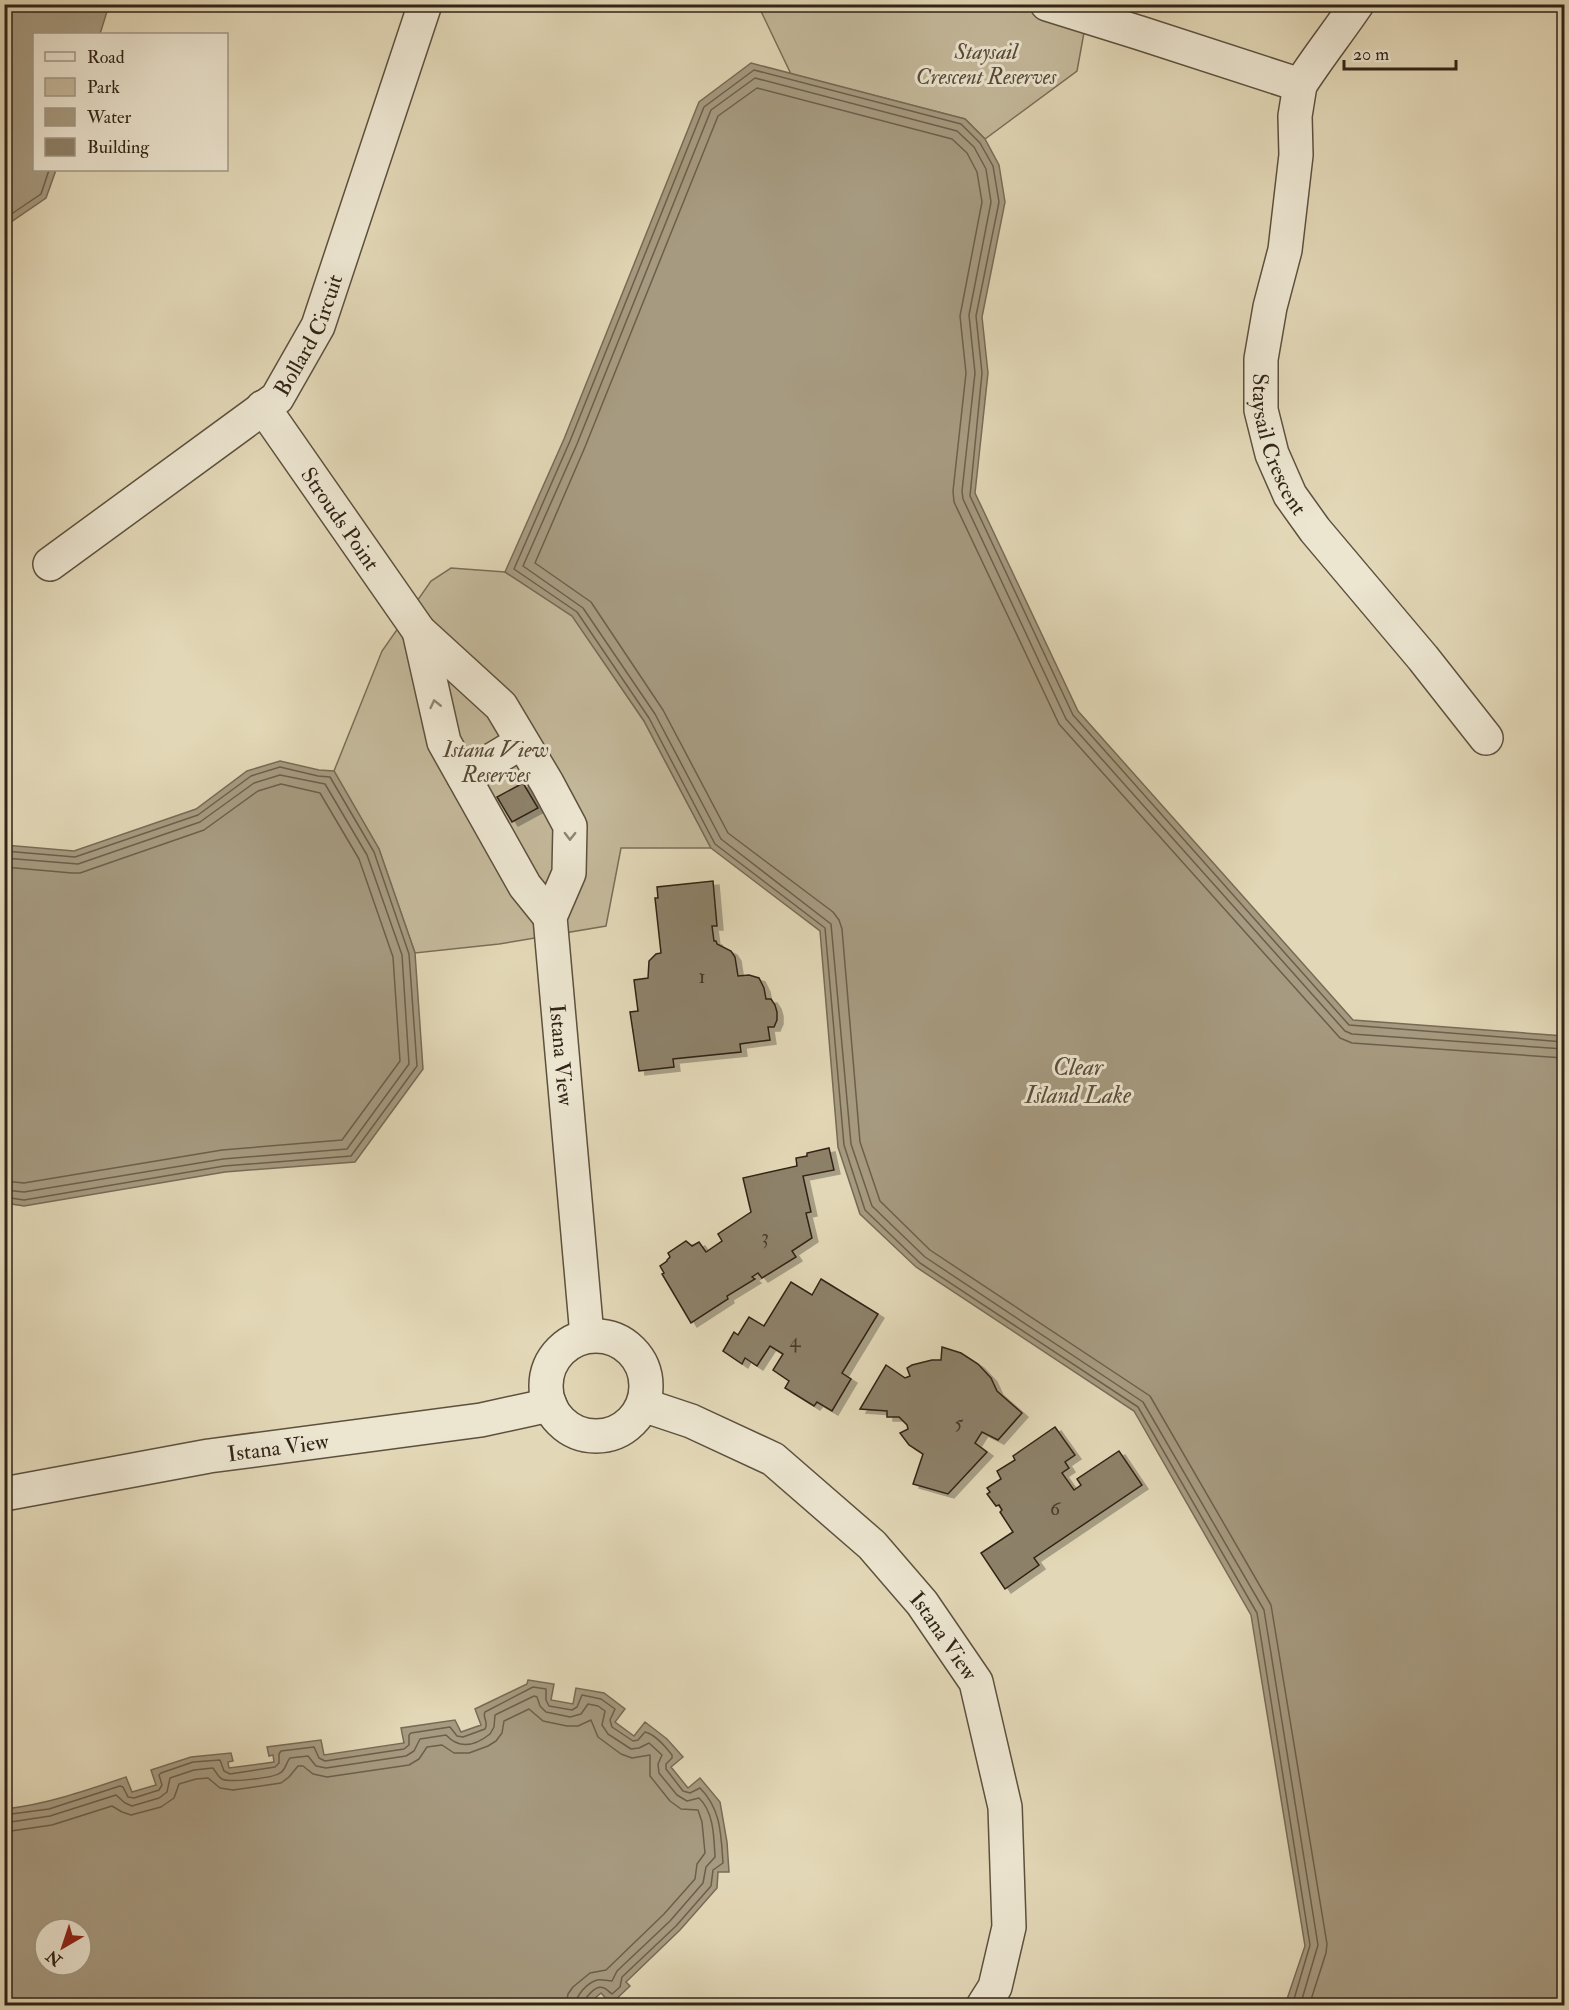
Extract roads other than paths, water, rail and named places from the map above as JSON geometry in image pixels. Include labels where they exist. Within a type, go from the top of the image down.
[{"type":"street","name":"Bollard Circuit","points":[[50,564],[277,398],[318,326],[425,4]]},
{"type":"street","points":[[1047,4],[1300,85]]},
{"type":"street","name":"Staysail Crescent","points":[[1357,4],[1339,32],[1318,56],[1300,85],[1295,116],[1296,155],[1284,250],[1270,307],[1261,359],[1262,410],[1272,454],[1290,495],[1314,530],[1423,658],[1486,738]]},
{"type":"street","name":"Strouds Point","points":[[263,407],[419,631],[501,706],[547,783]]},
{"type":"street","name":"Strouds Point","points":[[419,631],[444,742],[525,886],[550,917]]},
{"type":"street","points":[[464,777],[522,742]]},
{"type":"street","name":"Istana View","points":[[547,783],[570,826],[569,873],[550,917],[587,1336]]},
{"type":"street","points":[[587,1336],[605,1336],[620,1341],[634,1352],[644,1368],[647,1386],[643,1405],[634,1420],[620,1431],[594,1437],[577,1433],[568,1428],[555,1415],[550,1405],[546,1396],[546,1378],[551,1361],[570,1342],[587,1336]]},
{"type":"street","name":"Istana View","points":[[4,1494],[209,1456],[481,1420],[550,1405]]},
{"type":"street","name":"Istana View","points":[[643,1405],[691,1420],[772,1459],[872,1545],[922,1604],[976,1682],[1005,1807],[1009,1927],[995,1987],[983,2006]]},
{"type":"water","points":[[5,4],[109,5],[100,33],[33,33],[33,171],[56,171],[46,198],[5,226]]},
{"type":"water","name":"Clear Island Lake","points":[[751,63],[965,119],[985,139],[999,165],[1005,202],[982,317],[988,373],[975,493],[1078,711],[1353,1020],[1564,1036],[1564,2005],[1285,2005],[1305,1946],[1251,1615],[1134,1411],[916,1267],[860,1214],[838,1147],[820,931],[711,848],[644,721],[572,616],[505,572],[564,439],[699,102]]},
{"type":"water","points":[[280,761],[334,771],[379,849],[415,953],[423,1069],[355,1162],[225,1172],[24,1206],[5,1203],[5,845],[74,851],[196,809],[247,771]]},
{"type":"water","points":[[528,1680],[554,1684],[551,1700],[573,1704],[576,1688],[604,1693],[625,1709],[615,1722],[634,1736],[645,1722],[667,1739],[683,1757],[671,1767],[688,1788],[700,1778],[720,1802],[727,1842],[729,1872],[718,1872],[717,1888],[680,1930],[626,1982],[630,1986],[611,2004],[601,1993],[586,2006],[5,2005],[5,1809],[51,1800],[126,1777],[132,1792],[156,1785],[151,1770],[191,1757],[231,1753],[233,1761],[228,1762],[229,1768],[274,1762],[273,1755],[269,1756],[267,1747],[321,1740],[324,1755],[404,1743],[401,1728],[455,1720],[461,1732],[481,1725],[475,1709],[527,1684]]},
{"type":"park label","name":"Staysail Crescent Reserves","points":[[986,64]]},
{"type":"park label","name":"Istana View Reserves","points":[[496,762]]}]
